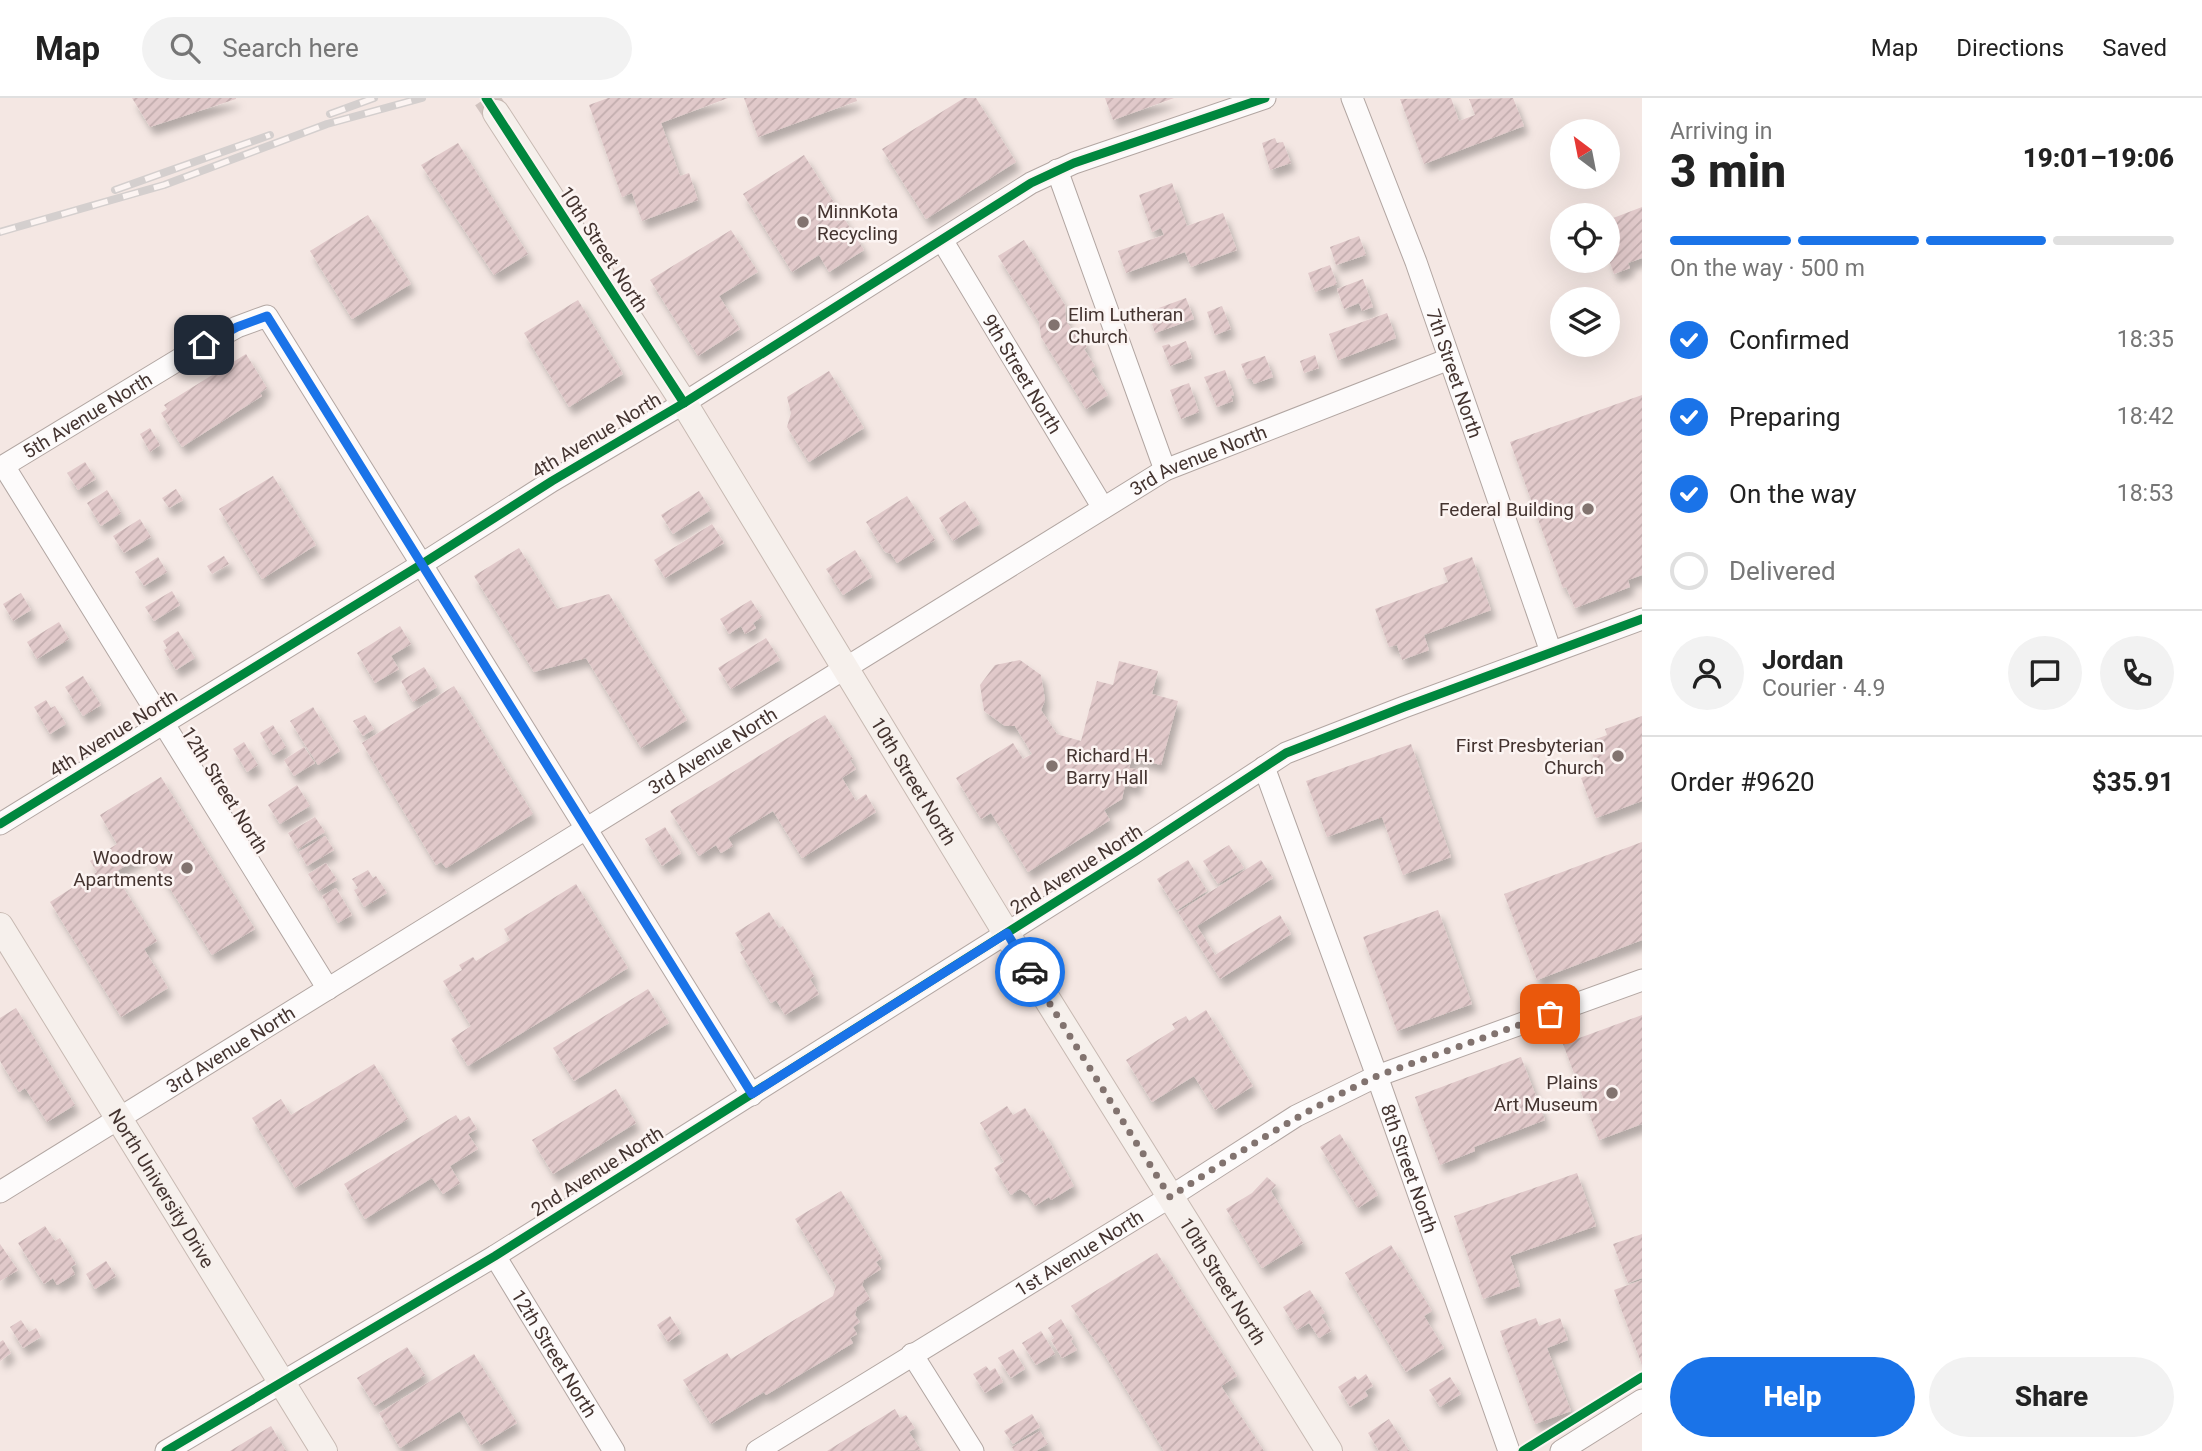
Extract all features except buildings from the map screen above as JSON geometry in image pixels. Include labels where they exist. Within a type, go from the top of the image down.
[{"type":"main road","name":"10th Street North","points":[[496,113],[684,403],[1007,933],[1329,1451]]},
{"type":"main road","name":"North University Drive","points":[[0,926],[324,1451]]},
{"type":"street","name":"4th Avenue North","points":[[0,824],[552,481],[684,403],[1031,183],[1057,170],[1265,98]]},
{"type":"street","name":"7th Street North","points":[[1352,98],[1416,262],[1551,652]]},
{"type":"street","points":[[1057,170],[1165,470]]},
{"type":"street","name":"9th Street North","points":[[942,240],[1103,508]]},
{"type":"street","name":"5th Avenue North","points":[[2,467],[188,354],[237,327],[267,316],[422,564]]},
{"type":"street","name":"3rd Avenue North","points":[[0,1192],[1165,470],[1449,359]]},
{"type":"street","name":"12th Street North","points":[[2,467],[328,989]]},
{"type":"street","points":[[422,564],[752,1094]]},
{"type":"street","name":"2nd Avenue North","points":[[166,1451],[495,1256],[1007,933],[1286,753],[1642,619]]},
{"type":"street","name":"8th Street North","points":[[1265,767],[1509,1451]]},
{"type":"street","name":"1st Avenue North","points":[[757,1451],[912,1353],[1170,1197],[1296,1116],[1377,1076],[1642,980]]},
{"type":"street","name":"12th Street North","points":[[495,1256],[614,1451]]},
{"type":"street","points":[[912,1353],[973,1451]]},
{"type":"street","points":[[1561,1451],[1642,1400]]},
{"type":"tunnel","points":[[486,98],[496,113]]},
{"type":"railway","points":[[330,114],[374,98]]},
{"type":"railway","points":[[0,232],[164,185],[327,124],[422,98]]},
{"type":"railway","points":[[115,190],[270,135]]},
{"type":"cycle path","points":[[486,98],[684,403]]},
{"type":"cycle path","points":[[0,824],[552,481],[684,403],[1031,183],[1074,163],[1265,98]]},
{"type":"cycle path","points":[[166,1451],[495,1256],[1135,852],[1286,753],[1642,619]]},
{"type":"cycle path","points":[[1523,1451],[1642,1377]]},
{"type":"way so far","points":[[1030,972],[1170,1197],[1296,1116],[1377,1076],[1550,1014]]},
{"type":"place","name":"MinnKota Recycling","points":[[803,222]]},
{"type":"place","name":"Elim Lutheran Church","points":[[1054,325]]},
{"type":"place","name":"Federal Building","points":[[1588,509]]},
{"type":"place","name":"First Presbyterian Church","points":[[1618,756]]},
{"type":"place","name":"Richard H. Barry Hall","points":[[1052,766]]},
{"type":"place","name":"Woodrow Apartments","points":[[187,868]]},
{"type":"place","name":"Plains Art Museum","points":[[1612,1093]]},
{"type":"route","points":[[204,345],[237,327],[267,316],[752,1094],[1007,933],[1030,972]]}]
